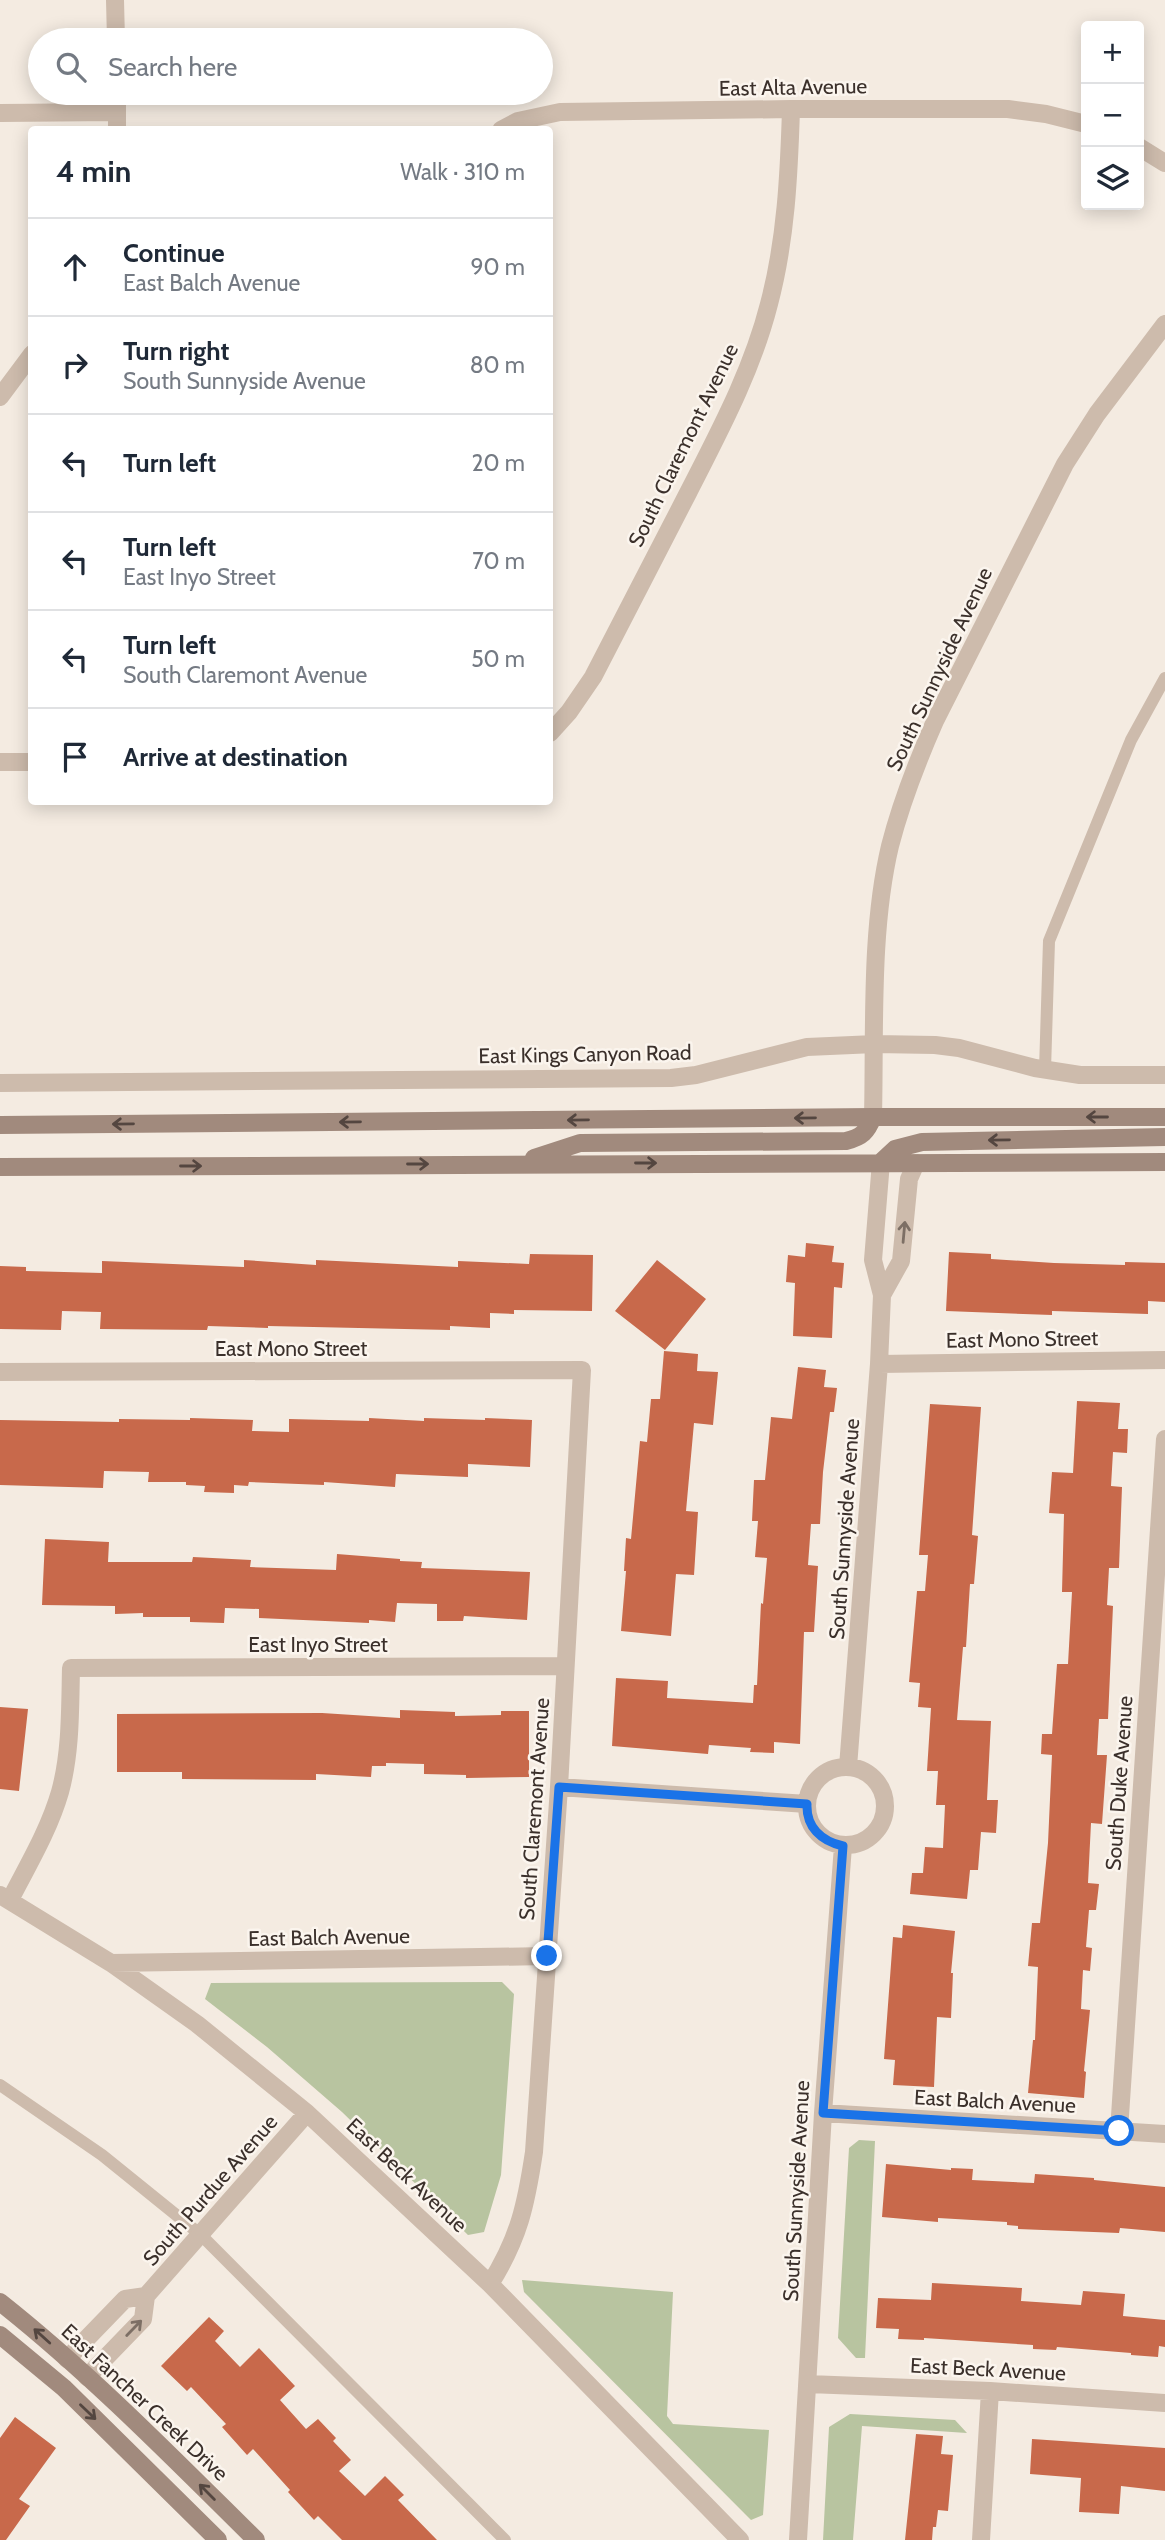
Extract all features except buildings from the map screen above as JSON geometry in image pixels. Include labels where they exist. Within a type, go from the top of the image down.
[{"type":"main road","points":[[519,1163],[580,1143],[846,1141],[859,1138],[868,1130],[873,1117]]},
{"type":"main road","points":[[0,1125],[1165,1117]]},
{"type":"main road","points":[[881,1162],[895,1149],[922,1142],[1165,1137]]},
{"type":"main road","points":[[0,1167],[1165,1162]]},
{"type":"main road","name":"East Fancher Creek Drive","points":[[0,2302],[87,2377],[256,2540]]},
{"type":"main road","points":[[0,2335],[64,2388],[218,2540]]},
{"type":"street","points":[[115,0],[116,28]]},
{"type":"street","name":"East Alta Avenue","points":[[509,126],[518,121],[560,112],[791,109],[1008,109],[1046,114],[1081,123]]},
{"type":"street","name":"South Claremont Avenue","points":[[553,730],[593,677],[727,417],[753,359],[770,302],[781,243],[789,183],[791,109]]},
{"type":"street","points":[[0,113],[117,121]]},
{"type":"street","points":[[1144,151],[1165,163]]},
{"type":"street","name":"South Sunnyside Avenue","points":[[873,1117],[881,901],[890,849],[916,765],[935,721],[1065,464],[1097,414],[1165,324]]},
{"type":"street","points":[[0,397],[28,359]]},
{"type":"street","points":[[0,762],[28,762]]},
{"type":"street","name":"East Kings Canyon Road","points":[[0,1083],[671,1078],[696,1075],[807,1047],[875,1044],[959,1048],[1045,1070],[1080,1075],[1165,1075]]},
{"type":"street","name":"South Sunnyside Avenue","points":[[848,1766],[879,1364],[882,1295],[873,1260],[881,1162]]},
{"type":"street","name":"South Sunnyside Avenue","points":[[882,1295],[901,1261],[908,1179],[916,1163]]},
{"type":"street","name":"East Mono Street","points":[[879,1364],[1165,1360]]},
{"type":"street","name":"South Claremont Avenue","points":[[490,2284],[516,2238],[527,2201],[534,2152],[559,1787],[582,1370]]},
{"type":"street","name":"East Mono Street","points":[[0,1372],[582,1370]]},
{"type":"street","name":"South Duke Avenue","points":[[1119,2131],[1165,1439]]},
{"type":"street","name":"East Inyo Street","points":[[5,1898],[43,1835],[60,1793],[68,1748],[71,1668],[565,1666]]},
{"type":"street","points":[[848,1766],[864,1771],[875,1779],[883,1791],[886,1804],[884,1818],[869,1839],[843,1846],[820,1836],[811,1826],[807,1804],[813,1784],[822,1774],[848,1766]]},
{"type":"street","points":[[559,1787],[807,1804]]},
{"type":"street","name":"South Sunnyside Avenue","points":[[798,2540],[823,2113],[843,1846]]},
{"type":"street","name":"East Beck Avenue","points":[[5,1898],[111,1963],[197,2024],[307,2113],[490,2284],[740,2540]]},
{"type":"street","name":"East Balch Avenue","points":[[111,1963],[547,1956]]},
{"type":"street","name":"South Purdue Avenue","points":[[87,2377],[143,2319],[146,2296],[307,2113]]},
{"type":"street","name":"East Balch Avenue","points":[[823,2113],[1165,2134]]},
{"type":"street","name":"South Purdue Avenue","points":[[67,2359],[125,2299],[146,2296]]},
{"type":"street","name":"East Beck Avenue","points":[[808,2384],[990,2391],[1165,2403]]},
{"type":"street","points":[[981,2540],[990,2391]]},
{"type":"lane","points":[[1045,1070],[1049,941],[1131,740],[1165,678]]},
{"type":"lane","points":[[0,2085],[102,2155],[201,2235],[505,2540]]},
{"type":"green space","points":[[502,1982],[514,1994],[501,2175],[484,2232],[468,2235],[342,2112],[267,2047],[205,1999],[211,1983]]},
{"type":"green space","points":[[859,2140],[875,2141],[865,2358],[856,2358],[838,2338],[849,2148]]},
{"type":"green space","points":[[522,2280],[673,2292],[667,2416],[673,2424],[769,2430],[763,2515],[751,2520],[524,2292]]},
{"type":"green space","points":[[850,2414],[955,2420],[967,2433],[862,2426],[853,2540],[823,2540],[829,2427]]},
{"type":"route","points":[[547,1956],[559,1787],[807,1804],[811,1826],[820,1836],[843,1846],[823,2113],[1119,2131]]}]
